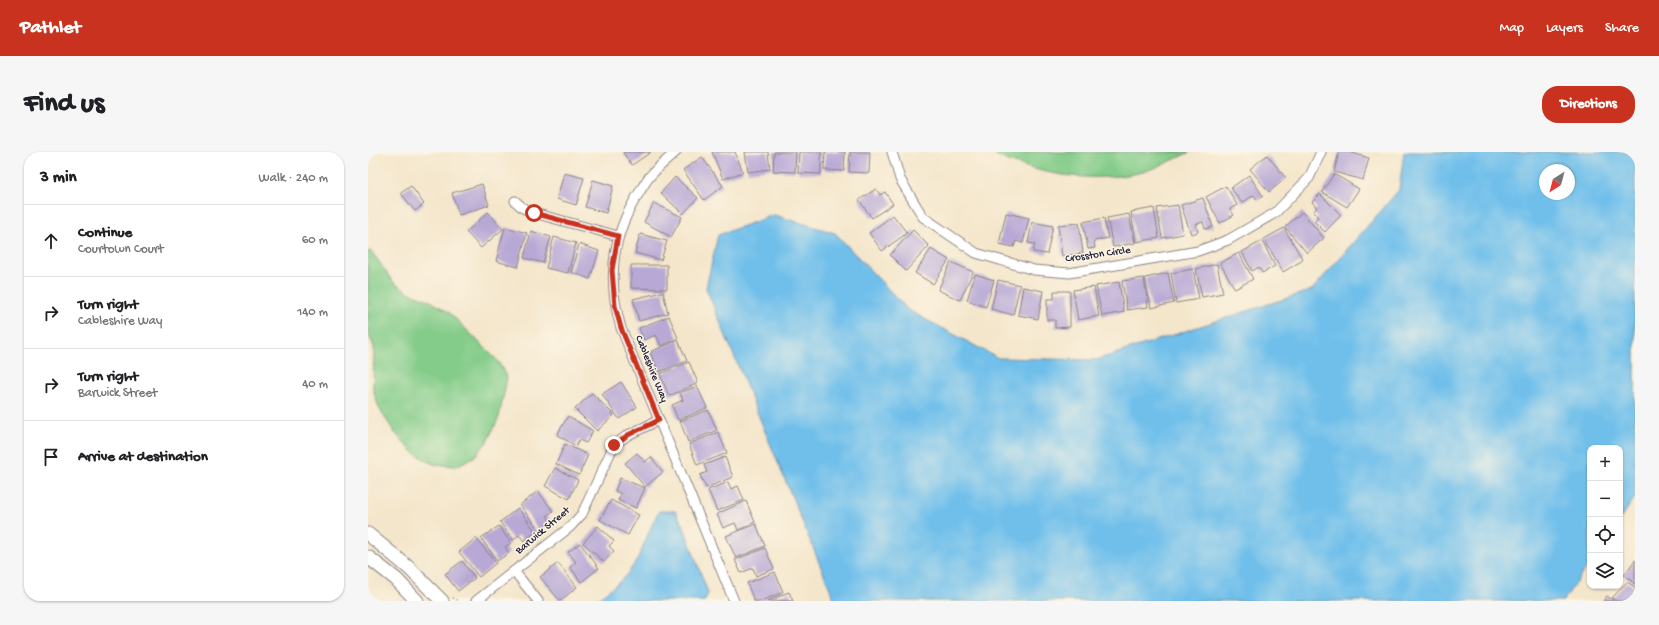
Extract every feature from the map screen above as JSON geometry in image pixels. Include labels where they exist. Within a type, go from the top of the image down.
[{"type":"street","name":"Cableshire Way","points":[[676,152],[650,176],[630,207],[618,236],[612,270],[615,306],[621,328],[734,601]]},
{"type":"street","name":"Crosston Circle","points":[[892,152],[900,179],[923,217],[976,253],[1034,270],[1069,273],[1198,251],[1228,240],[1275,213],[1309,178],[1321,152]]},
{"type":"street","points":[[515,201],[523,208],[534,213],[618,236]]},
{"type":"street","name":"Barwick Street","points":[[476,601],[570,527],[582,514],[614,445],[628,435],[659,420]]},
{"type":"street","points":[[368,534],[408,567],[442,601]]},
{"type":"street","points":[[368,557],[396,579],[417,601]]},
{"type":"street","points":[[514,571],[538,601]]},
{"type":"green space","points":[[989,152],[1190,152],[1143,172],[1124,176],[1084,177],[1044,172],[1025,167]]},
{"type":"green space","points":[[368,251],[372,252],[393,282],[408,292],[429,300],[450,313],[498,361],[507,378],[499,417],[487,442],[474,457],[456,466],[433,464],[414,453],[395,433],[379,408],[373,389],[374,347],[368,333]]},
{"type":"water","points":[[1404,152],[1635,152],[1635,498],[1623,515],[1623,445],[1587,445],[1587,566],[1563,601],[835,601],[706,288],[718,235],[774,215],[835,233],[908,310],[998,358],[1096,360],[1312,290],[1399,190]]},
{"type":"water","points":[[659,511],[675,511],[683,525],[708,593],[705,601],[594,601],[628,573],[641,551]]},
{"type":"building","points":[[651,152],[632,165],[623,153]]},
{"type":"building","points":[[712,152],[735,152],[743,172],[723,179]]},
{"type":"building","points":[[745,152],[768,152],[770,169],[748,172]]},
{"type":"building","points":[[774,152],[796,152],[795,172],[773,171]]},
{"type":"building","points":[[799,152],[821,152],[821,174],[798,173]]},
{"type":"building","points":[[825,152],[845,152],[844,171],[824,170]]},
{"type":"building","points":[[850,152],[870,152],[869,173],[849,172]]},
{"type":"building","points":[[1339,152],[1349,152],[1369,158],[1363,180],[1334,172]]},
{"type":"building","points":[[1267,155],[1286,178],[1269,192],[1250,169]]},
{"type":"building","points":[[702,157],[723,186],[704,200],[683,170]]},
{"type":"building","points":[[564,173],[584,178],[576,205],[557,199]]},
{"type":"building","points":[[1334,174],[1359,189],[1347,207],[1322,192]]},
{"type":"building","points":[[1249,175],[1263,196],[1257,200],[1254,195],[1242,203],[1231,188]]},
{"type":"building","points":[[675,177],[698,198],[683,214],[661,193]]},
{"type":"building","points":[[593,180],[613,186],[606,213],[585,207]]},
{"type":"building","points":[[482,184],[489,205],[459,215],[452,193]]},
{"type":"building","points":[[411,186],[424,204],[415,211],[401,193]]},
{"type":"building","points":[[1226,186],[1237,205],[1230,209],[1234,215],[1220,223],[1206,197]]},
{"type":"building","points":[[876,189],[880,195],[885,192],[893,204],[872,218],[859,200]]},
{"type":"building","points":[[1320,194],[1341,215],[1325,232],[1314,221],[1318,217],[1313,212],[1317,208],[1312,202]]},
{"type":"building","points":[[1203,198],[1213,227],[1205,229],[1203,222],[1196,224],[1198,232],[1191,234],[1181,205]]},
{"type":"building","points":[[654,203],[682,217],[671,237],[644,222]]},
{"type":"building","points":[[1178,205],[1183,234],[1162,238],[1157,208]]},
{"type":"building","points":[[1154,208],[1159,238],[1136,242],[1131,212]]},
{"type":"building","points":[[488,212],[503,229],[481,248],[466,232]]},
{"type":"building","points":[[1302,212],[1324,238],[1307,253],[1285,227]]},
{"type":"building","points":[[1006,213],[1029,218],[1023,243],[1016,241],[1014,247],[999,244]]},
{"type":"building","points":[[1129,214],[1135,243],[1113,247],[1107,218]]},
{"type":"building","points":[[893,215],[907,233],[882,251],[869,233]]},
{"type":"building","points":[[1104,218],[1108,238],[1094,241],[1095,248],[1088,249],[1083,222]]},
{"type":"building","points":[[1032,222],[1053,226],[1047,254],[1033,252],[1035,244],[1028,243]]},
{"type":"building","points":[[1079,223],[1083,253],[1062,256],[1058,225]]},
{"type":"building","points":[[505,227],[527,233],[518,267],[496,261]]},
{"type":"building","points":[[1284,228],[1303,260],[1283,272],[1264,239]]},
{"type":"building","points":[[913,230],[929,246],[906,271],[890,255]]},
{"type":"building","points":[[531,231],[551,237],[543,263],[524,258]]},
{"type":"building","points":[[640,234],[667,241],[661,260],[635,253]]},
{"type":"building","points":[[554,237],[576,243],[568,273],[546,268]]},
{"type":"building","points":[[1262,241],[1275,266],[1262,273],[1259,267],[1252,271],[1242,252]]},
{"type":"building","points":[[579,244],[599,251],[590,279],[571,272]]},
{"type":"building","points":[[931,249],[949,260],[933,284],[915,273]]},
{"type":"building","points":[[1239,253],[1253,279],[1235,289],[1220,263]]},
{"type":"building","points":[[951,262],[973,272],[960,300],[938,290]]},
{"type":"building","points":[[1217,264],[1223,293],[1202,297],[1196,269]]},
{"type":"building","points":[[631,265],[667,265],[667,289],[631,288]]},
{"type":"building","points":[[1193,269],[1199,299],[1176,303],[1171,273]]},
{"type":"building","points":[[1168,273],[1174,303],[1151,308],[1145,278]]},
{"type":"building","points":[[975,274],[994,280],[986,307],[967,300]]},
{"type":"building","points":[[1144,278],[1148,307],[1127,310],[1122,281]]},
{"type":"building","points":[[998,280],[1020,285],[1013,315],[991,309]]},
{"type":"building","points":[[1119,282],[1124,312],[1102,316],[1096,286]]},
{"type":"building","points":[[1023,287],[1043,291],[1038,319],[1018,315]]},
{"type":"building","points":[[1094,287],[1099,316],[1078,320],[1073,290]]},
{"type":"building","points":[[1054,291],[1070,291],[1070,327],[1055,328],[1055,320],[1047,320],[1047,299],[1054,299]]},
{"type":"building","points":[[663,292],[668,313],[639,321],[633,299]]},
{"type":"building","points":[[669,316],[678,338],[661,346],[656,335],[644,340],[639,328]]},
{"type":"building","points":[[678,340],[687,361],[659,372],[650,352]]},
{"type":"building","points":[[689,362],[698,383],[669,396],[660,374]]},
{"type":"building","points":[[621,382],[637,407],[619,419],[602,394]]},
{"type":"building","points":[[697,386],[707,408],[678,420],[672,405],[683,400],[680,393]]},
{"type":"building","points":[[592,393],[614,415],[597,431],[575,409]]},
{"type":"building","points":[[708,410],[717,430],[688,442],[680,421]]},
{"type":"building","points":[[568,416],[593,431],[586,443],[579,440],[576,446],[557,435]]},
{"type":"building","points":[[718,432],[727,453],[697,465],[689,444]]},
{"type":"building","points":[[565,444],[588,455],[579,475],[556,464]]},
{"type":"building","points":[[637,453],[645,462],[651,457],[663,472],[645,487],[625,463]]},
{"type":"building","points":[[725,457],[733,477],[706,488],[700,475],[707,472],[704,465]]},
{"type":"building","points":[[555,468],[578,480],[569,499],[545,486]]},
{"type":"building","points":[[620,478],[645,488],[636,508],[618,500],[621,494],[615,491]]},
{"type":"building","points":[[728,482],[731,489],[738,486],[744,500],[717,511],[708,490]]},
{"type":"building","points":[[538,491],[553,511],[547,516],[551,521],[539,530],[520,505]]},
{"type":"building","points":[[611,500],[639,515],[628,535],[600,520]]},
{"type":"building","points":[[746,501],[755,522],[738,530],[735,523],[723,528],[717,514]]},
{"type":"building","points":[[518,508],[536,532],[524,541],[519,535],[513,540],[500,522]]},
{"type":"building","points":[[756,524],[765,546],[736,558],[726,536]]},
{"type":"building","points":[[499,526],[511,543],[505,547],[509,553],[497,561],[481,538]]},
{"type":"building","points":[[598,526],[614,541],[609,546],[614,551],[604,562],[583,543]]},
{"type":"building","points":[[476,538],[496,563],[479,577],[459,552]]},
{"type":"building","points":[[580,543],[599,568],[581,582],[570,567],[576,562],[568,552]]},
{"type":"building","points":[[765,548],[774,569],[756,576],[753,568],[741,573],[735,560]]},
{"type":"building","points":[[1635,560],[1635,584],[1624,575]]},
{"type":"building","points":[[462,561],[475,578],[458,591],[445,574]]},
{"type":"building","points":[[558,563],[577,587],[560,601],[540,577]]},
{"type":"building","points":[[775,572],[783,592],[761,601],[754,601],[747,583]]},
{"type":"building","points":[[1627,582],[1635,587],[1635,600],[1616,601],[1612,598],[1620,589],[1623,589],[1623,586]]},
{"type":"building","points":[[789,592],[793,601],[767,601]]},
{"type":"building","points":[[1607,596],[1614,601],[1603,601]]},
{"type":"route","points":[[534,213],[618,236],[612,270],[615,306],[621,328],[659,420],[628,435],[614,445]]}]
